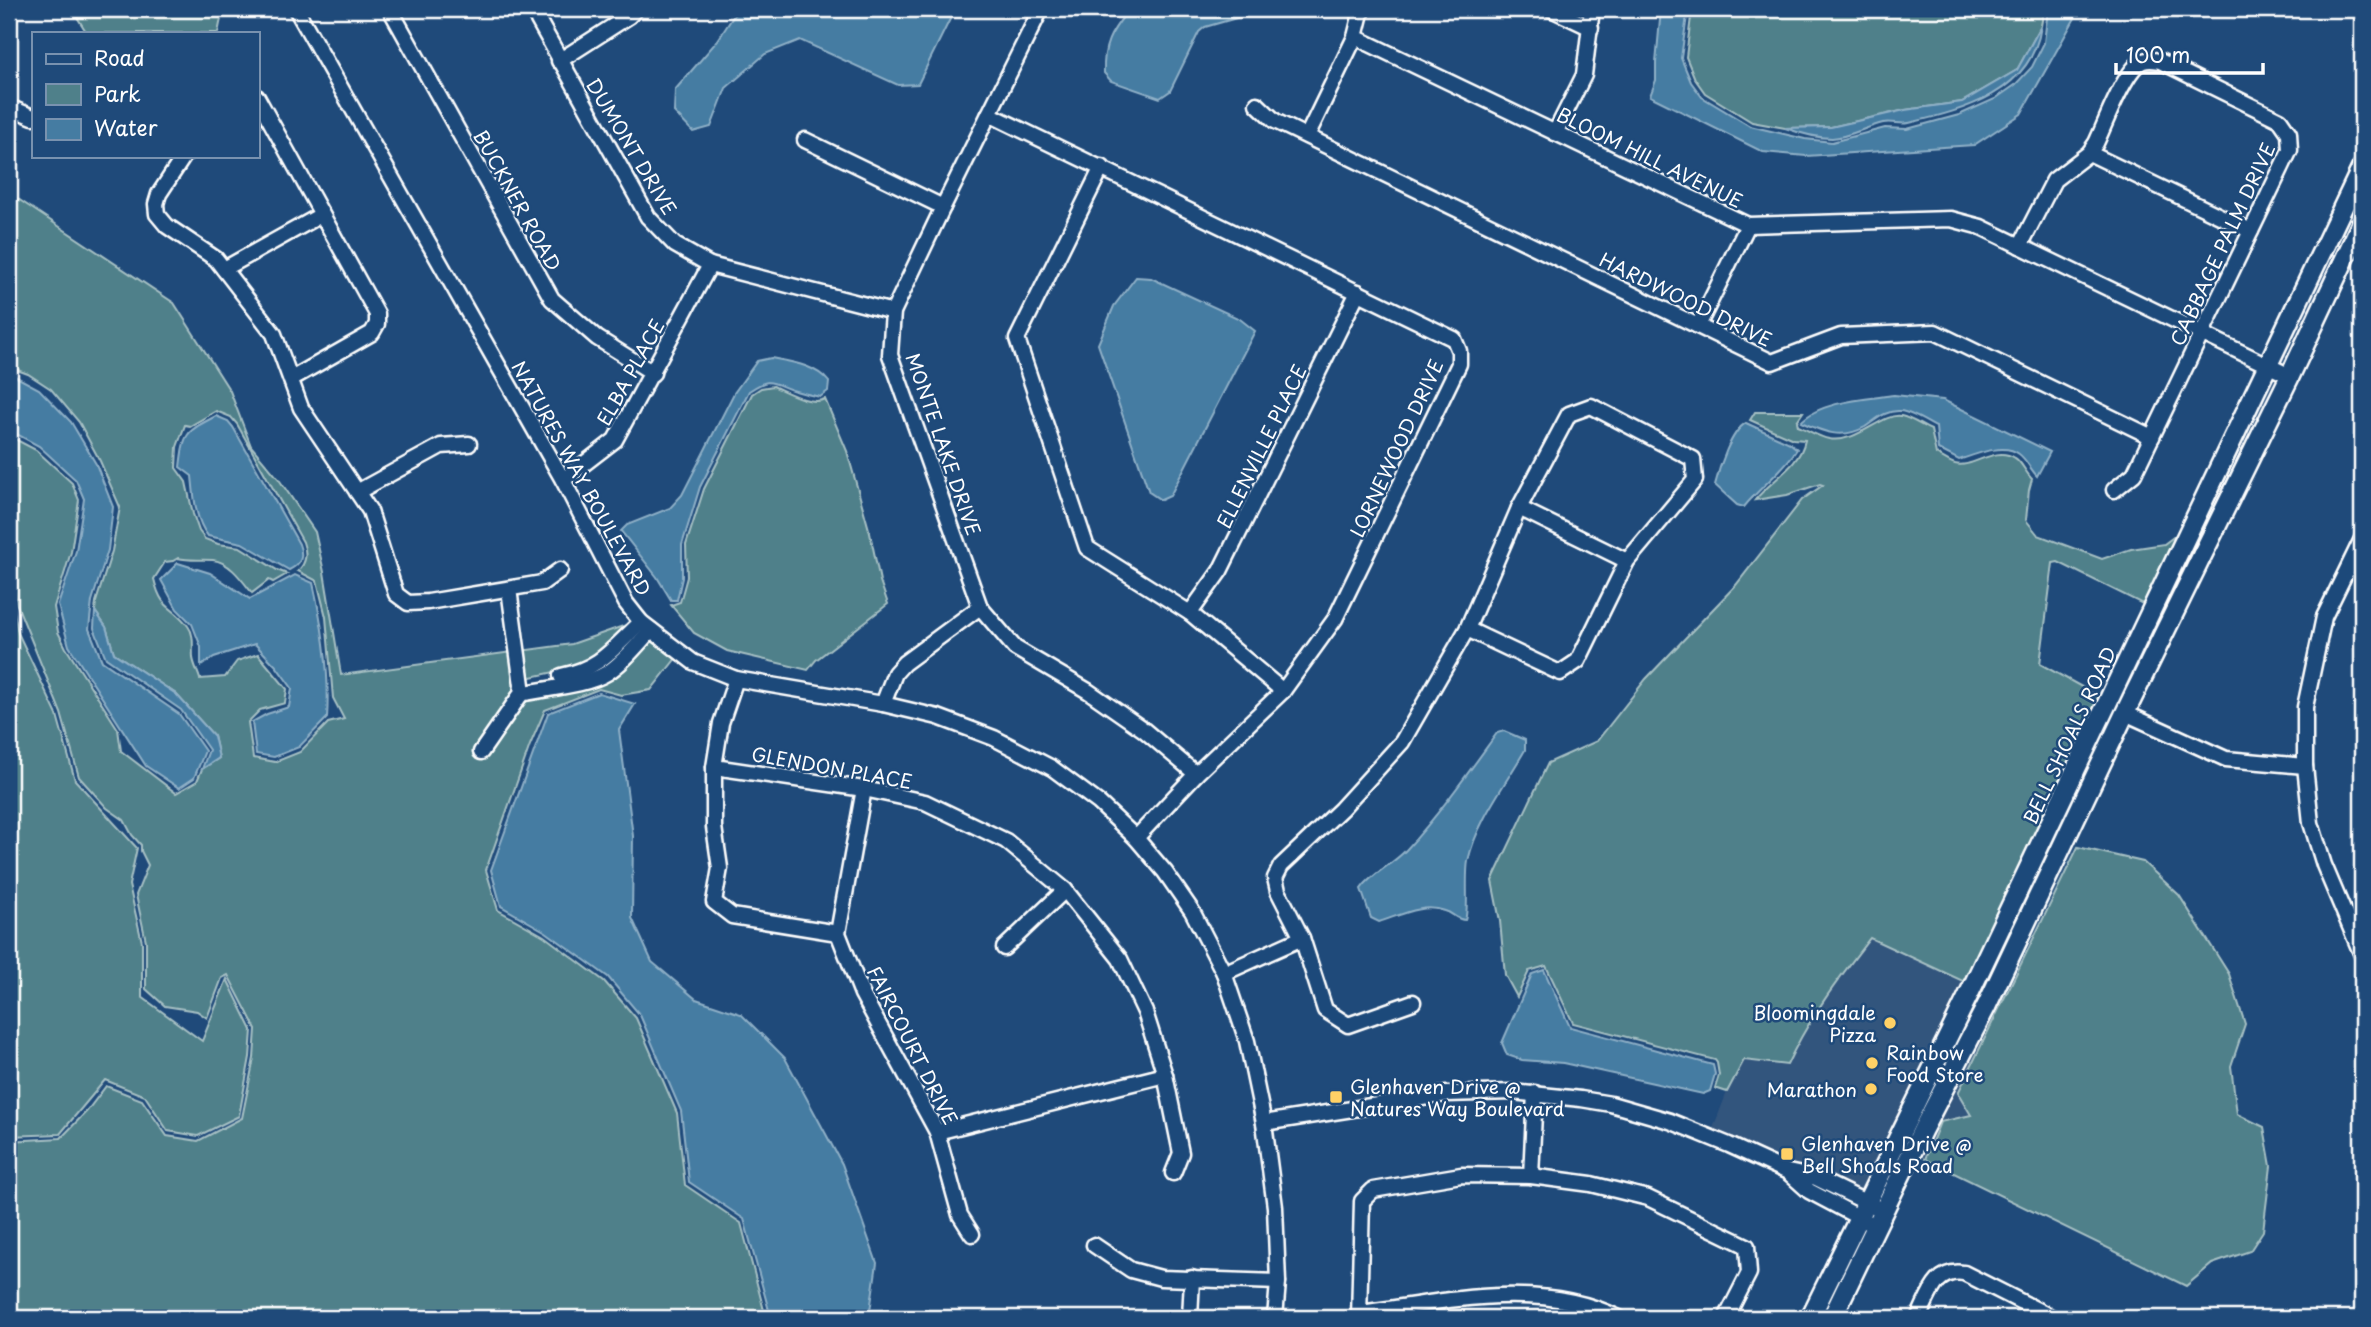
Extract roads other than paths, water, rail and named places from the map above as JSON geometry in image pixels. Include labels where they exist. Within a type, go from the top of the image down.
[{"type":"main road","name":"BELL SHOALS ROAD","points":[[1810,1318],[1974,984],[2362,167]]},
{"type":"main road","points":[[1832,1318],[1923,1129],[1987,1005],[2362,222]]},
{"type":"street","name":"NATURES WAY BOULEVARD","points":[[296,9],[563,480],[626,603],[646,626],[693,662],[736,678],[883,704],[949,721],[994,738],[1052,768],[1099,803],[1136,838],[1165,872],[1192,911],[1224,974],[1247,1041],[1264,1123],[1275,1206],[1278,1282],[1275,1318]]},
{"type":"street","name":"BUCKNER ROAD","points":[[390,9],[552,299],[597,338],[653,373]]},
{"type":"street","name":"DUMONT DRIVE","points":[[532,9],[648,217],[675,245],[710,265],[894,312]]},
{"type":"street","points":[[559,61],[636,9]]},
{"type":"street","name":"MONTE LAKE DRIVE","points":[[1041,9],[894,312],[890,355],[981,607],[1015,648],[1100,699],[1144,730],[1196,774]]},
{"type":"street","points":[[1307,136],[1355,37],[1362,9]]},
{"type":"street","points":[[1551,9],[1591,28]]},
{"type":"street","points":[[1555,133],[1584,75],[1592,9]]},
{"type":"street","name":"BLOOM HILL AVENUE","points":[[1355,37],[1748,225],[1951,219],[1981,227],[2290,376]]},
{"type":"street","name":"CABBAGE PALM DRIVE","points":[[2020,246],[2054,180],[2090,153],[2134,67],[2142,61],[2160,61],[2280,120],[2286,127],[2291,142],[2290,150],[2134,474],[2114,491]]},
{"type":"street","points":[[259,101],[376,309],[377,324],[372,333],[291,379]]},
{"type":"street","name":"HARDWOOD DRIVE","points":[[1257,104],[1275,121],[1772,362],[1841,336],[1935,332],[2152,437]]},
{"type":"street","points":[[9,107],[32,117]]},
{"type":"street","name":"LORNEWOOD DRIVE","points":[[989,114],[1454,339],[1459,351],[1459,364],[1335,619],[1283,691],[1196,774],[1136,838]]},
{"type":"street","points":[[805,140],[943,207]]},
{"type":"street","points":[[2090,153],[2251,231]]},
{"type":"street","points":[[183,158],[158,198],[157,214],[167,226],[209,253],[225,269],[274,334],[301,408],[370,511],[393,589],[404,601],[413,604],[542,583],[560,570]]},
{"type":"street","points":[[1102,167],[1017,339],[1087,548],[1191,613],[1283,691]]},
{"type":"street","points":[[225,269],[321,215]]},
{"type":"street","points":[[1698,326],[1748,225]]},
{"type":"street","name":"ELBA PLACE","points":[[563,480],[615,440],[710,265]]},
{"type":"street","name":"ELLENVILLE PLACE","points":[[1191,613],[1220,571],[1358,292]]},
{"type":"street","points":[[1413,1002],[1348,1025],[1325,1010],[1302,938],[1278,891],[1275,878],[1281,866],[1341,809],[1402,743],[1467,629],[1519,508],[1569,414],[1591,406],[1693,459],[1695,480],[1627,561],[1578,661],[1560,673],[1467,629]]},
{"type":"street","points":[[358,492],[441,446],[469,444]]},
{"type":"street","points":[[1519,508],[1627,561]]},
{"type":"street","points":[[2362,539],[2324,617],[2305,708],[2305,766],[2311,824],[2323,865],[2362,955]]},
{"type":"street","points":[[509,589],[522,689]]},
{"type":"street","points":[[883,704],[895,673],[904,663],[981,607]]},
{"type":"street","points":[[481,752],[522,689],[587,669],[616,645],[646,626]]},
{"type":"street","points":[[522,689],[594,679],[606,674],[628,656],[646,626]]},
{"type":"street","points":[[616,645],[628,656]]},
{"type":"street","points":[[736,678],[721,723],[714,767],[714,827],[720,868],[714,902],[732,916],[838,933],[864,789]]},
{"type":"street","points":[[2125,713],[2226,759],[2305,766]]},
{"type":"street","name":"GLENDON PLACE","points":[[714,767],[864,789],[925,802],[1006,841],[1065,890],[1120,959],[1145,1012],[1165,1075],[1181,1153],[1173,1173]]},
{"type":"street","points":[[1004,948],[1065,890]]},
{"type":"street","name":"FAIRCOURT DRIVE","points":[[838,933],[862,994],[937,1132],[960,1215],[972,1234]]},
{"type":"street","points":[[1224,974],[1302,938]]},
{"type":"street","points":[[937,1132],[1165,1075]]},
{"type":"street","points":[[1531,1176],[1535,1093]]},
{"type":"street","points":[[1264,1123],[1447,1094],[1535,1093],[1611,1104],[1660,1118],[1730,1144],[1788,1172],[1816,1178],[1881,1219]]},
{"type":"street","points":[[1619,1318],[1581,1305],[1537,1296],[1490,1296],[1359,1316],[1362,1202],[1373,1190],[1461,1175],[1531,1176],[1591,1184],[1648,1198],[1747,1246],[1749,1273],[1726,1318]]},
{"type":"street","points":[[1094,1245],[1131,1270],[1161,1278],[1278,1282]]},
{"type":"street","points":[[1918,1318],[1939,1278],[1955,1272],[1964,1273],[2053,1318]]},
{"type":"street","points":[[1190,1318],[1192,1278]]},
{"type":"water","points":[[738,9],[955,9],[918,84],[898,85],[800,40],[765,54],[726,88],[711,127],[693,132],[674,112],[675,90],[718,40]]},
{"type":"water","points":[[1151,9],[1173,13],[1184,9],[1268,9],[1205,27],[1199,32],[1170,91],[1160,98],[1111,81],[1104,73],[1106,47],[1121,20],[1127,12]]},
{"type":"water","points":[[1661,9],[1688,9],[1681,58],[1691,82],[1702,97],[1750,126],[1805,139],[1832,142],[1885,128],[1907,129],[1959,115],[1995,99],[2015,85],[2032,67],[2044,43],[2048,9],[2080,9],[2021,114],[1974,145],[1806,156],[1763,152],[1650,96],[1656,80]]},
{"type":"water","points":[[2041,26],[2035,49],[2024,67],[2010,82],[1973,104],[1930,118],[1906,123],[1883,123],[1838,137],[1814,136],[1785,128],[1831,127],[1905,110],[1962,102],[2017,70]]},
{"type":"water","points":[[1136,277],[1151,278],[1240,319],[1255,331],[1170,496],[1161,500],[1149,492],[1098,344],[1114,306]]},
{"type":"water","points":[[771,358],[803,365],[824,376],[829,382],[828,391],[820,397],[766,382],[749,391],[700,487],[682,545],[682,578],[677,600],[671,600],[657,577],[621,531],[627,525],[670,508],[682,495],[734,393],[757,361]]},
{"type":"water","points":[[9,373],[39,389],[71,422],[96,464],[113,507],[108,550],[92,601],[89,629],[102,661],[179,714],[205,751],[194,778],[179,788],[146,766],[69,646],[58,605],[76,551],[84,499],[76,480],[39,446],[9,430]]},
{"type":"water","points":[[1894,395],[1943,400],[2050,452],[2037,476],[2022,456],[2005,449],[1959,460],[1938,449],[1936,427],[1904,412],[1885,414],[1857,431],[1840,434],[1801,422],[1809,415],[1832,405]]},
{"type":"water","points":[[216,416],[228,421],[233,427],[299,544],[300,560],[289,570],[242,543],[208,536],[200,523],[192,476],[180,467],[181,456],[185,440],[192,430]]},
{"type":"water","points":[[1746,423],[1790,443],[1797,449],[1744,507],[1737,505],[1715,485],[1735,434]]},
{"type":"water","points":[[178,563],[210,573],[250,599],[295,575],[313,583],[325,650],[327,718],[299,747],[274,757],[256,754],[252,722],[289,707],[292,688],[255,644],[214,657],[201,666],[201,647],[192,624],[177,609],[161,580]]},
{"type":"water","points":[[95,611],[106,627],[114,653],[176,694],[214,736],[219,758],[202,769],[209,750],[181,710],[106,658],[94,628]]},
{"type":"water","points":[[599,693],[635,704],[619,730],[633,836],[632,918],[652,962],[696,999],[741,1014],[785,1058],[842,1164],[877,1263],[869,1318],[771,1318],[744,1219],[689,1182],[681,1111],[640,1015],[608,977],[546,932],[501,906],[491,870],[548,713]]},
{"type":"water","points":[[1504,731],[1525,740],[1525,750],[1492,804],[1472,846],[1467,868],[1465,920],[1445,911],[1428,908],[1379,922],[1371,918],[1361,889],[1406,850],[1497,733]]},
{"type":"water","points":[[1544,970],[1570,1027],[1713,1065],[1715,1074],[1710,1091],[1703,1094],[1563,1063],[1522,1060],[1507,1055],[1502,1043],[1532,974]]},
{"type":"place","name":"Bloomingdale Pizza","points":[[1890,1023]]},
{"type":"place","name":"Rainbow Food Store","points":[[1872,1063]]},
{"type":"place","name":"Marathon","points":[[1871,1089]]},
{"type":"place","name":"Glenhaven Drive @ Natures Way Boulevard","points":[[1336,1097]]},
{"type":"place","name":"Glenhaven Drive @ Bell Shoals Road","points":[[1787,1154]]}]
